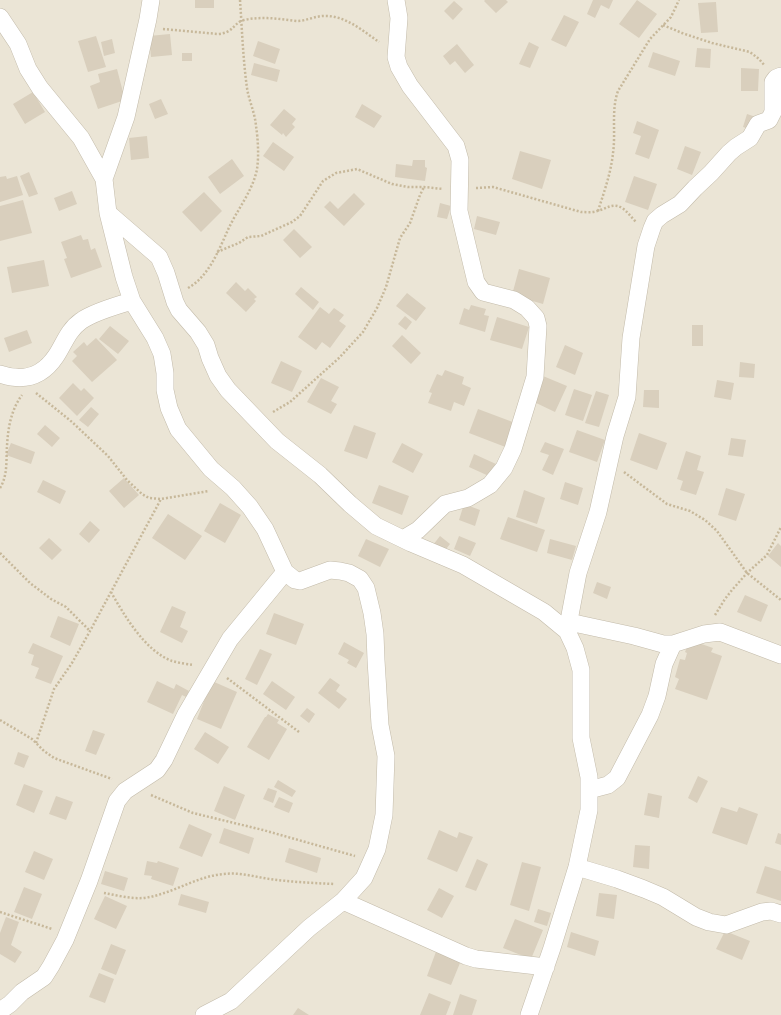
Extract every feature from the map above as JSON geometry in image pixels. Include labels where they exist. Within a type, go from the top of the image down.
[{"type":"street","points":[[104,179],[126,117],[151,0]]},
{"type":"street","points":[[396,0],[399,18],[396,54],[399,67],[410,86],[456,146],[460,160],[459,211],[474,275],[480,290],[490,295],[514,300],[527,308],[536,318],[538,326],[535,377],[513,449],[504,468],[490,484],[468,498],[445,504],[434,513],[428,521],[403,539]]},
{"type":"street","points":[[0,17],[18,44],[28,69],[40,88],[82,138],[104,179],[108,213],[132,301],[155,338],[162,354],[165,373],[165,390],[169,408],[178,429],[211,469],[233,488],[250,507],[265,529],[285,572],[295,580],[300,581],[330,570],[349,573],[360,579],[366,588],[372,613],[375,634],[380,725],[386,756],[384,815],[377,849],[372,861],[364,878],[343,901],[309,928],[231,1001],[204,1015]]},
{"type":"street","points":[[529,1015],[546,967],[577,867],[590,810],[589,777],[581,738],[581,670],[568,627],[578,573],[598,512],[609,461],[627,397],[631,338],[646,246],[655,221],[662,214],[680,204],[711,173],[728,153],[750,138],[758,124],[770,118],[773,112],[777,79]]},
{"type":"street","points":[[108,213],[159,257],[179,310],[198,332],[206,345],[218,376],[228,390],[282,445],[320,475],[350,504],[376,526],[463,565],[568,627],[634,636],[663,644],[673,644],[704,634],[720,632],[781,655]]},
{"type":"street","points":[[0,374],[19,378],[38,374],[55,357],[70,331],[82,320],[132,301]]},
{"type":"street","points":[[0,1011],[10,1004],[22,992],[44,977],[67,934],[85,890],[117,801],[124,791],[158,770],[186,714],[230,639],[285,572]]},
{"type":"street","points":[[589,790],[608,786],[617,778],[650,715],[657,696],[664,664],[673,644]]},
{"type":"street","points":[[577,867],[644,889],[663,897],[696,917],[709,922],[726,925],[762,912],[771,911],[781,914]]},
{"type":"street","points":[[343,901],[391,921],[466,956],[476,959],[546,967]]},
{"type":"path","points":[[173,296],[193,285],[203,277],[248,191],[257,168],[256,126],[246,81],[240,0]]},
{"type":"path","points":[[598,211],[614,152],[615,98],[650,39],[671,17],[679,0]]},
{"type":"path","points":[[146,28],[204,33],[225,33],[230,31],[242,20],[275,18],[300,21],[323,15],[332,16],[349,22],[396,54]]},
{"type":"path","points":[[664,25],[706,41],[750,52],[759,59],[777,79]]},
{"type":"path","points":[[217,252],[248,238],[261,236],[292,222],[300,216],[323,180],[336,173],[357,169],[392,184],[408,187],[459,190],[493,187],[581,212],[598,211],[606,206],[616,205],[636,222],[643,232],[646,246]]},
{"type":"path","points":[[256,418],[277,410],[290,402],[339,358],[363,332],[377,308],[386,287],[400,238],[410,223],[424,187]]},
{"type":"path","points":[[0,488],[5,474],[11,416],[17,402],[38,374]]},
{"type":"path","points":[[27,388],[57,410],[108,456],[127,480],[142,494],[149,498],[160,498],[233,488]]},
{"type":"path","points":[[609,461],[638,481],[662,501],[690,511],[705,520],[717,531],[748,573],[781,600]]},
{"type":"path","points":[[36,743],[54,689],[72,663],[90,631],[160,498]]},
{"type":"path","points":[[704,634],[725,599],[748,573],[767,555],[781,527]]},
{"type":"path","points":[[0,553],[30,583],[50,599],[66,607],[90,631]]},
{"type":"path","points":[[110,592],[129,623],[159,654],[172,661],[213,668],[299,732]]},
{"type":"path","points":[[0,720],[36,743],[54,758],[131,786],[193,813],[263,830],[372,861]]},
{"type":"path","points":[[85,890],[131,898],[144,898],[170,891],[204,878],[224,874],[244,875],[270,880],[356,886]]},
{"type":"path","points":[[0,912],[67,934]]},
{"type":"shaded area","points":[[0,0],[781,0],[781,1015],[0,1015]]},
{"type":"building","points":[[195,0],[214,0],[214,8],[195,8]]},
{"type":"building","points":[[506,0],[508,2],[496,13],[484,1]]},
{"type":"building","points":[[593,0],[613,0],[609,9],[601,5],[595,18],[587,14]]},
{"type":"building","points":[[637,0],[657,14],[639,38],[619,24]]},
{"type":"building","points":[[454,1],[463,9],[453,20],[444,11]]},
{"type":"building","points":[[716,2],[718,32],[701,33],[698,3]]},
{"type":"building","points":[[564,15],[579,22],[566,47],[551,40]]},
{"type":"building","points":[[170,34],[172,55],[151,57],[149,36]]},
{"type":"building","points":[[96,36],[106,67],[88,72],[78,41]]},
{"type":"building","points":[[112,39],[115,53],[104,56],[101,42]]},
{"type":"building","points":[[258,41],[280,49],[275,64],[253,56]]},
{"type":"building","points":[[529,42],[539,47],[530,68],[519,64]]},
{"type":"building","points":[[457,44],[474,65],[465,73],[455,61],[450,65],[443,56]]},
{"type":"building","points":[[697,48],[711,49],[710,68],[695,67]]},
{"type":"building","points":[[653,52],[680,61],[675,76],[648,67]]},
{"type":"building","points":[[182,53],[192,53],[192,61],[182,61]]},
{"type":"building","points":[[254,63],[280,70],[277,82],[251,75]]},
{"type":"building","points":[[741,68],[759,69],[758,91],[741,91]]},
{"type":"building","points":[[117,69],[125,100],[98,109],[90,86],[100,82],[98,74]]},
{"type":"building","points":[[33,92],[45,112],[25,124],[13,104]]},
{"type":"building","points":[[161,99],[168,114],[155,119],[149,104]]},
{"type":"building","points":[[362,104],[382,116],[374,128],[355,117]]},
{"type":"building","points":[[284,109],[296,119],[292,124],[295,127],[286,137],[283,133],[282,135],[270,125]]},
{"type":"building","points":[[747,114],[756,117],[752,130],[743,127]]},
{"type":"building","points":[[637,121],[659,130],[649,159],[635,154],[641,136],[633,133]]},
{"type":"building","points":[[147,136],[149,158],[131,160],[129,138]]},
{"type":"building","points":[[273,142],[294,157],[284,171],[263,156]]},
{"type":"building","points":[[685,146],[701,152],[692,175],[677,169]]},
{"type":"building","points":[[520,151],[551,160],[542,189],[512,179]]},
{"type":"building","points":[[232,159],[244,176],[220,194],[208,177]]},
{"type":"building","points":[[413,160],[425,160],[425,167],[427,168],[425,181],[395,177],[396,164],[412,166]]},
{"type":"building","points":[[29,172],[38,194],[29,197],[20,176]]},
{"type":"building","points":[[6,176],[7,179],[17,176],[23,195],[0,202],[0,177]]},
{"type":"building","points":[[634,176],[657,184],[648,210],[625,202]]},
{"type":"building","points":[[72,191],[77,204],[59,211],[54,198]]},
{"type":"building","points":[[204,192],[222,211],[201,232],[182,212]]},
{"type":"building","points":[[354,193],[365,204],[344,226],[324,207],[330,201],[338,209]]},
{"type":"building","points":[[23,200],[32,233],[0,241],[0,206]]},
{"type":"building","points":[[440,203],[451,206],[447,219],[437,217]]},
{"type":"building","points":[[477,216],[500,222],[496,235],[474,229]]},
{"type":"building","points":[[294,229],[312,247],[300,258],[283,240]]},
{"type":"building","points":[[81,235],[83,240],[88,239],[91,250],[95,248],[102,267],[71,278],[64,259],[67,258],[61,242]]},
{"type":"building","points":[[44,260],[49,286],[12,293],[7,267]]},
{"type":"building","points":[[519,269],[550,278],[543,304],[512,295]]},
{"type":"building","points":[[236,282],[245,291],[248,288],[257,297],[254,299],[256,301],[246,312],[226,293]]},
{"type":"building","points":[[301,287],[319,302],[313,310],[295,294]]},
{"type":"building","points":[[407,293],[426,308],[416,321],[396,306]]},
{"type":"building","points":[[471,305],[486,309],[484,315],[489,316],[485,332],[459,324],[464,308],[469,310]]},
{"type":"building","points":[[320,307],[329,314],[334,308],[344,315],[339,321],[346,326],[330,348],[322,342],[316,350],[298,337]]},
{"type":"building","points":[[405,316],[412,322],[406,330],[398,324]]},
{"type":"building","points":[[497,317],[529,327],[522,349],[490,340]]},
{"type":"building","points":[[692,325],[703,325],[703,346],[692,346]]},
{"type":"building","points":[[110,326],[129,341],[118,354],[99,339]]},
{"type":"building","points":[[27,330],[32,343],[9,352],[4,338]]},
{"type":"building","points":[[402,335],[421,353],[411,364],[392,346]]},
{"type":"building","points":[[96,338],[117,360],[92,382],[72,361],[77,356],[73,352],[84,342],[87,346]]},
{"type":"building","points":[[565,345],[583,353],[575,375],[556,367]]},
{"type":"building","points":[[281,361],[302,371],[292,392],[271,383]]},
{"type":"building","points":[[740,362],[755,364],[754,378],[739,377]]},
{"type":"building","points":[[445,370],[464,377],[462,384],[471,388],[464,406],[454,402],[451,411],[428,403],[432,393],[429,392],[437,374],[442,376]]},
{"type":"building","points":[[543,376],[567,386],[555,412],[532,401]]},
{"type":"building","points":[[321,378],[339,387],[331,401],[337,404],[331,414],[307,402]]},
{"type":"building","points":[[717,380],[734,383],[731,400],[714,397]]},
{"type":"building","points":[[73,383],[81,391],[84,388],[94,398],[77,416],[59,398]]},
{"type":"building","points":[[574,389],[592,395],[583,421],[565,415]]},
{"type":"building","points":[[644,390],[659,390],[659,408],[643,407]]},
{"type":"building","points":[[596,391],[609,395],[599,427],[585,423]]},
{"type":"building","points":[[91,407],[99,414],[88,427],[79,420]]},
{"type":"building","points":[[478,409],[518,424],[508,448],[469,433]]},
{"type":"building","points":[[45,425],[60,438],[52,447],[37,434]]},
{"type":"building","points":[[354,425],[376,433],[367,459],[344,451]]},
{"type":"building","points":[[577,430],[605,440],[597,462],[569,452]]},
{"type":"building","points":[[639,433],[667,443],[657,470],[630,460]]},
{"type":"building","points":[[731,438],[746,440],[743,457],[728,455]]},
{"type":"building","points":[[545,442],[564,449],[553,475],[542,470],[549,455],[540,452]]},
{"type":"building","points":[[11,443],[35,452],[31,464],[6,455]]},
{"type":"building","points":[[402,443],[423,454],[413,473],[392,462]]},
{"type":"building","points":[[686,451],[701,456],[697,470],[704,472],[696,495],[680,490],[683,481],[677,479]]},
{"type":"building","points":[[474,454],[496,464],[491,477],[469,467]]},
{"type":"building","points":[[124,478],[139,495],[124,508],[109,491]]},
{"type":"building","points":[[43,480],[66,491],[60,504],[37,492]]},
{"type":"building","points":[[565,482],[583,488],[578,505],[560,499]]},
{"type":"building","points":[[379,485],[409,496],[402,515],[372,503]]},
{"type":"building","points":[[726,488],[745,494],[736,521],[718,515]]},
{"type":"building","points":[[524,490],[545,498],[537,524],[516,517]]},
{"type":"building","points":[[220,503],[241,515],[225,543],[204,531]]},
{"type":"building","points":[[464,504],[480,510],[475,526],[459,520]]},
{"type":"building","points":[[168,514],[202,536],[185,560],[152,538]]},
{"type":"building","points":[[508,517],[545,530],[537,552],[500,539]]},
{"type":"building","points":[[90,521],[100,530],[89,543],[79,534]]},
{"type":"building","points":[[440,536],[450,544],[443,553],[433,545]]},
{"type":"building","points":[[459,536],[476,543],[470,556],[454,549]]},
{"type":"building","points":[[49,538],[62,550],[52,560],[39,548]]},
{"type":"building","points":[[366,539],[389,549],[380,567],[358,556]]},
{"type":"building","points":[[550,539],[576,546],[572,560],[547,553]]},
{"type":"building","points":[[778,543],[781,546],[781,567],[768,556]]},
{"type":"building","points":[[597,582],[611,587],[607,599],[593,593]]},
{"type":"building","points":[[745,595],[768,605],[761,622],[737,612]]},
{"type":"building","points":[[172,606],[186,612],[180,627],[188,631],[182,643],[160,632]]},
{"type":"building","points":[[274,613],[304,624],[296,645],[266,634]]},
{"type":"building","points":[[58,616],[79,624],[70,646],[50,637]]},
{"type":"building","points":[[690,640],[713,648],[711,652],[722,656],[707,700],[675,689],[679,679],[675,677],[680,659],[685,660],[687,653],[685,652]]},
{"type":"building","points":[[344,642],[364,653],[356,668],[347,663],[349,660],[338,654]]},
{"type":"building","points":[[33,643],[63,656],[51,684],[35,678],[39,668],[31,665],[34,655],[28,653]]},
{"type":"building","points":[[260,649],[272,654],[257,685],[245,679]]},
{"type":"building","points":[[330,678],[340,685],[336,691],[347,699],[339,709],[318,693]]},
{"type":"building","points":[[157,681],[174,689],[176,684],[189,691],[186,697],[182,695],[173,714],[147,702]]},
{"type":"building","points":[[212,681],[237,692],[221,729],[197,719]]},
{"type":"building","points":[[272,681],[295,697],[286,710],[263,694]]},
{"type":"building","points":[[307,708],[315,714],[309,723],[300,716]]},
{"type":"building","points":[[268,714],[279,720],[277,723],[287,729],[269,760],[247,747]]},
{"type":"building","points":[[93,730],[105,734],[96,755],[85,751]]},
{"type":"building","points":[[205,732],[229,747],[218,764],[194,749]]},
{"type":"building","points":[[18,752],[29,756],[24,768],[14,764]]},
{"type":"building","points":[[698,776],[708,781],[697,803],[688,798]]},
{"type":"building","points":[[278,780],[296,791],[292,797],[274,787]]},
{"type":"building","points":[[24,784],[43,791],[34,813],[16,805]]},
{"type":"building","points":[[224,786],[245,795],[235,820],[214,811]]},
{"type":"building","points":[[268,788],[277,791],[273,803],[263,799]]},
{"type":"building","points":[[648,793],[662,796],[659,818],[644,815]]},
{"type":"building","points":[[56,796],[73,802],[66,820],[49,814]]},
{"type":"building","points":[[279,797],[293,803],[289,813],[274,807]]},
{"type":"building","points":[[721,807],[737,812],[739,807],[758,814],[747,845],[712,833]]},
{"type":"building","points":[[189,824],[212,834],[202,857],[179,848]]},
{"type":"building","points":[[224,828],[254,838],[249,854],[219,843]]},
{"type":"building","points":[[439,830],[457,838],[459,832],[473,837],[457,872],[427,859]]},
{"type":"building","points":[[778,833],[781,834],[781,845],[775,843]]},
{"type":"building","points":[[635,845],[650,846],[649,869],[633,867]]},
{"type":"building","points":[[289,848],[321,858],[317,873],[285,862]]},
{"type":"building","points":[[34,851],[53,859],[44,880],[25,872]]},
{"type":"building","points":[[477,859],[488,864],[476,891],[465,887]]},
{"type":"building","points":[[147,861],[157,863],[158,861],[179,868],[173,886],[151,879],[152,876],[144,875]]},
{"type":"building","points":[[522,862],[541,867],[529,911],[510,905]]},
{"type":"building","points":[[765,866],[781,871],[781,901],[756,893]]},
{"type":"building","points":[[105,871],[128,878],[124,891],[101,884]]},
{"type":"building","points":[[24,887],[42,894],[32,919],[14,912]]},
{"type":"building","points":[[439,888],[454,896],[442,918],[427,910]]},
{"type":"building","points":[[599,893],[617,895],[614,919],[596,916]]},
{"type":"building","points":[[181,894],[209,902],[206,913],[178,905]]},
{"type":"building","points":[[105,896],[127,906],[116,929],[94,919]]},
{"type":"building","points":[[538,909],[551,913],[547,926],[534,922]]},
{"type":"building","points":[[6,917],[19,922],[11,945],[22,952],[15,963],[0,954],[0,933]]},
{"type":"building","points":[[515,919],[543,930],[531,959],[503,948]]},
{"type":"building","points":[[725,931],[750,941],[742,960],[716,949]]},
{"type":"building","points":[[571,932],[599,941],[595,956],[567,947]]},
{"type":"building","points":[[111,944],[126,950],[116,975],[101,969]]},
{"type":"building","points":[[437,949],[462,958],[451,985],[427,976]]},
{"type":"building","points":[[99,973],[114,979],[105,1003],[89,997]]},
{"type":"building","points":[[429,993],[451,1002],[446,1015],[420,1015]]},
{"type":"building","points":[[460,994],[477,1000],[472,1015],[453,1015]]},
{"type":"building","points":[[298,1008],[309,1015],[293,1015]]}]
